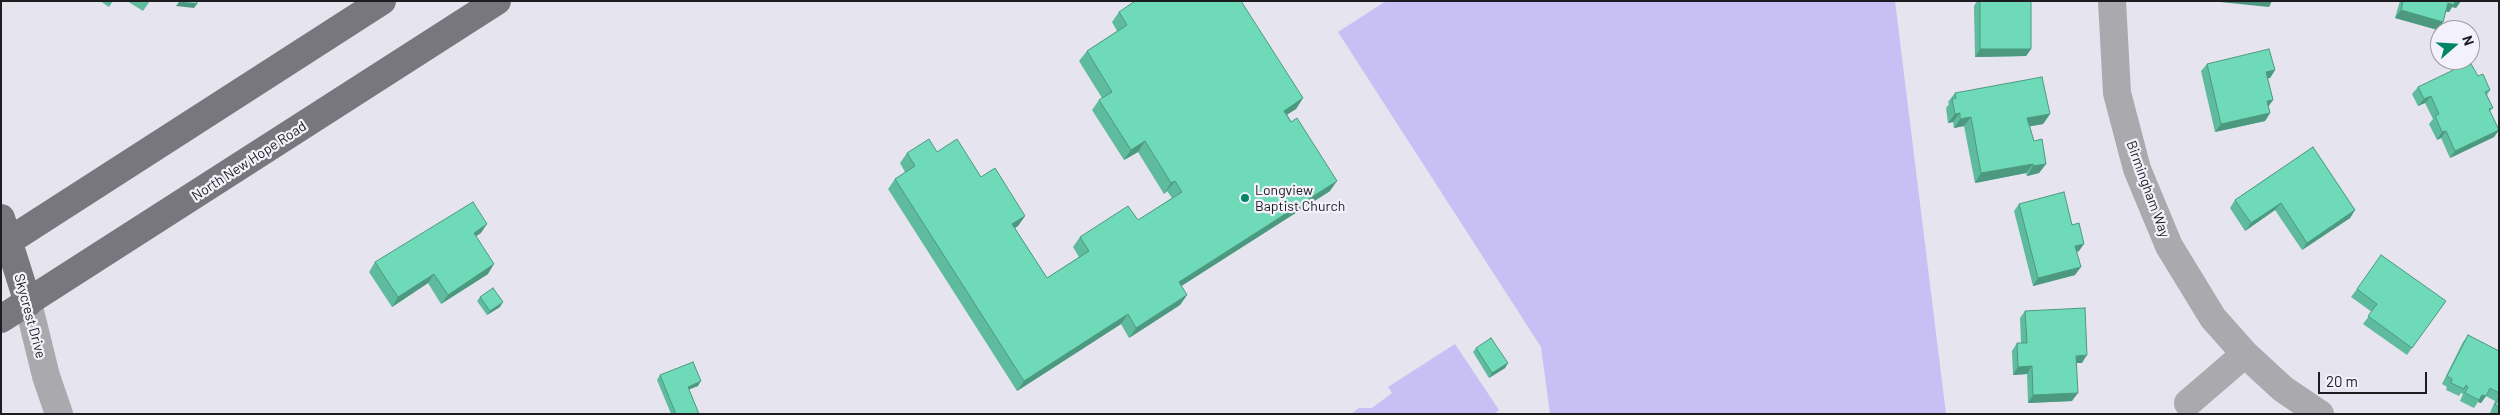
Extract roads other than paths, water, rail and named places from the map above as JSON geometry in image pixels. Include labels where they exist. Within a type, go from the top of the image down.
[{"type":"main road","points":[[4,234],[382,1]]},
{"type":"main road","name":"North New Hope Road","points":[[1,319],[497,1]]},
{"type":"main road","name":"Skycrest Drive","points":[[4,234],[28,303]]},
{"type":"street","name":"Birmingham Way","points":[[2112,1],[2117,93],[2137,169],[2169,246],[2213,318],[2245,354],[2283,389],[2320,414]]},
{"type":"street","name":"Skycrest Drive","points":[[28,303],[46,376],[60,414]]},
{"type":"street","points":[[2188,403],[2245,354]]},
{"type":"place","name":"Longview Baptist Church","points":[[1245,198]]}]
